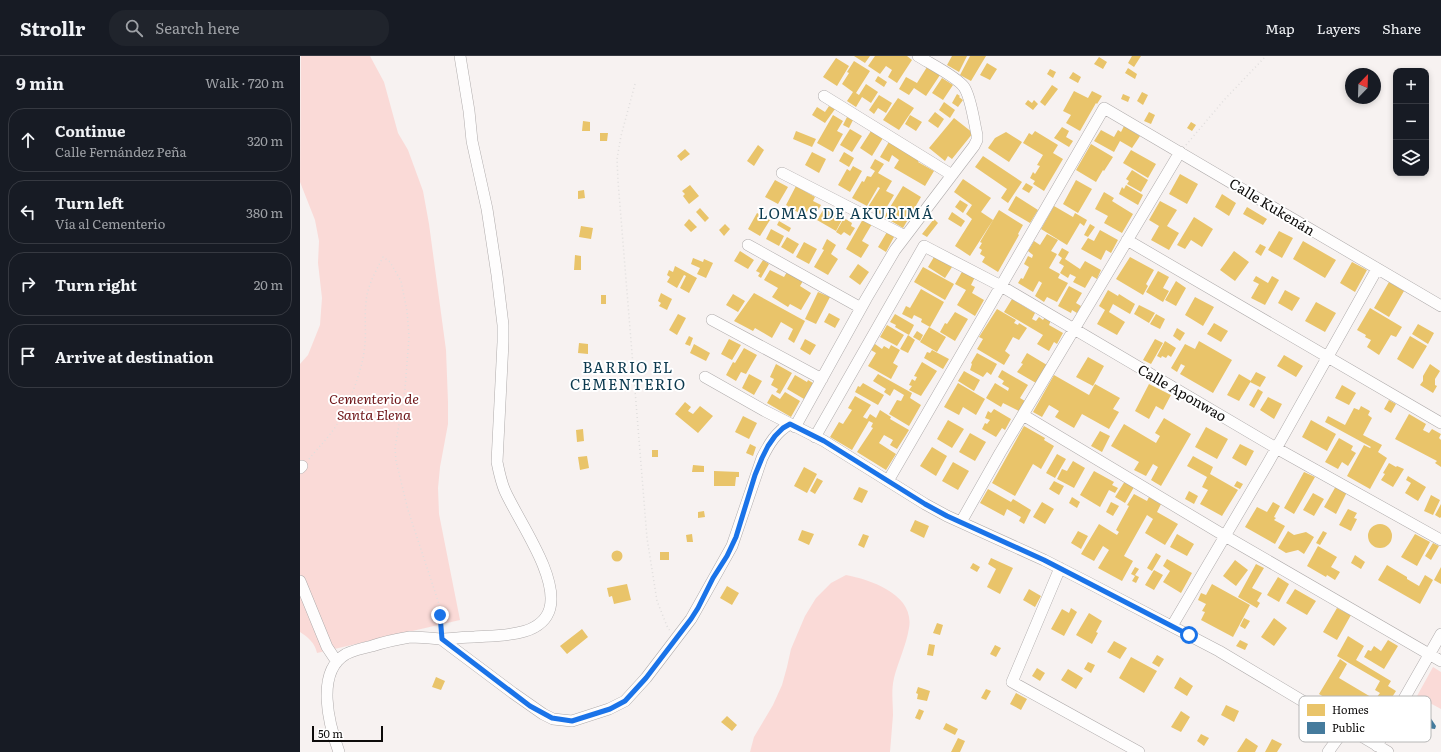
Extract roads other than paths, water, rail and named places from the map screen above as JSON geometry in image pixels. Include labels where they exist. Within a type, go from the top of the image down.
[{"type":"street","points":[[339,752],[333,736],[327,705],[328,686],[330,674],[337,662],[346,654],[383,643],[410,638],[426,637],[442,639],[496,636],[525,631],[544,621],[550,606],[551,596],[546,573],[499,476],[497,449],[503,342],[502,306],[487,209],[472,141],[460,56]]},
{"type":"street","points":[[442,639],[512,693],[543,714],[552,718],[572,721],[610,709],[625,701],[646,678],[698,608],[713,578],[732,546],[755,475],[768,446],[783,428],[793,426],[822,379],[895,250],[977,140],[967,93],[963,86],[955,79],[918,56]]},
{"type":"street","points":[[824,96],[952,175]]},
{"type":"street","name":"Calle Kukenán","points":[[1001,286],[1104,108],[1441,306]]},
{"type":"street","points":[[961,522],[1022,415],[1180,152]]},
{"type":"street","points":[[782,173],[905,236]]},
{"type":"street","points":[[1127,240],[1441,423]]},
{"type":"street","points":[[748,245],[861,308]]},
{"type":"street","name":"Calle Aponwao","points":[[815,437],[924,246],[1001,286],[1276,448],[1441,540]]},
{"type":"street","points":[[1172,626],[1276,448],[1377,269]]},
{"type":"street","points":[[888,481],[1001,286]]},
{"type":"street","points":[[712,320],[822,379]]},
{"type":"street","points":[[705,377],[815,437],[925,504],[1060,568],[1172,626],[1219,651],[1299,699]]},
{"type":"street","points":[[1022,415],[1225,536],[1441,661]]},
{"type":"street","points":[[1060,568],[1012,682],[1139,752]]},
{"type":"street","points":[[300,581],[327,647],[337,662]]},
{"type":"street","points":[[1406,696],[1441,634]]},
{"type":"street","points":[[1328,752],[1335,742]]},
{"type":"street","points":[[1370,742],[1388,752]]},
{"type":"street","points":[[1377,746],[1379,742]]},
{"type":"district","name":"LOMAS DE AKURIMÁ","points":[[846,214]]},
{"type":"district","name":"BARRIO EL CEMENTERIO","points":[[628,376]]},
{"type":"park label","name":"Cementerio de Santa Elena","points":[[374,408]]}]
